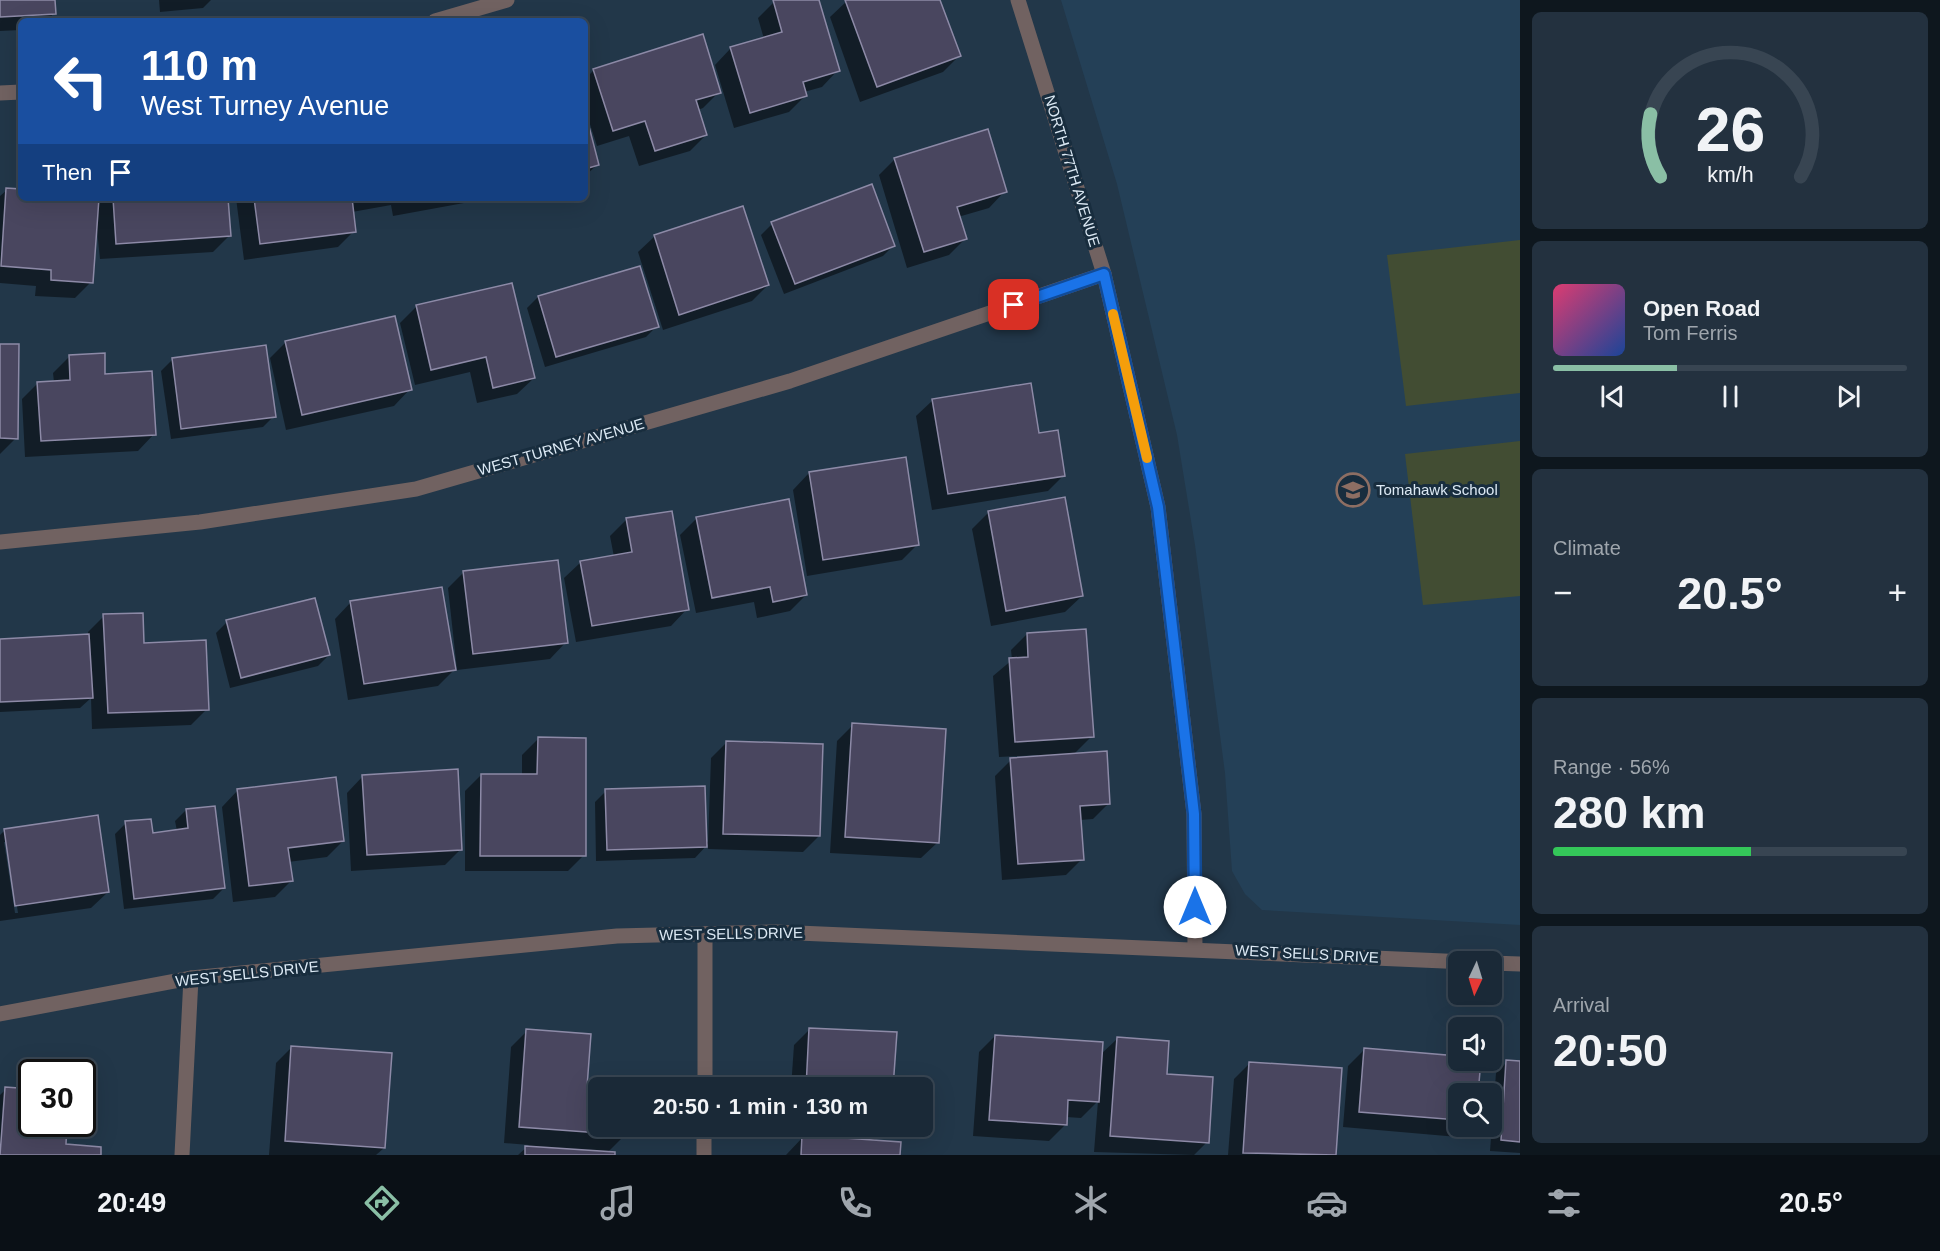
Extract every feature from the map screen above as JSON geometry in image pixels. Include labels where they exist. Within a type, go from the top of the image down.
[{"type":"street","points":[[445,18],[507,0]]},
{"type":"street","name":"NORTH 77TH AVENUE","points":[[1018,0],[1104,274],[1158,507],[1194,814],[1195,949]]},
{"type":"street","points":[[0,93],[18,92]]},
{"type":"street","name":"WEST TURNEY AVENUE","points":[[0,542],[200,522],[416,489],[790,381],[1104,274]]},
{"type":"street","name":"WEST SELLS DRIVE","points":[[0,1014],[191,978],[616,936],[775,932],[1448,961]]},
{"type":"street","points":[[705,934],[705,1077]]},
{"type":"street","points":[[1502,963],[1520,964]]},
{"type":"street","points":[[182,1155],[191,978]]},
{"type":"street","points":[[704,1137],[704,1155]]},
{"type":"shaded area","name":"Tomahawk School","points":[[1061,0],[1520,0],[1520,925],[1262,910],[1245,894],[1232,871],[1225,773],[1195,545],[1177,435],[1117,184]]},
{"type":"green space","points":[[1520,240],[1520,393],[1406,406],[1387,255]]},
{"type":"green space","points":[[1520,441],[1520,596],[1423,605],[1405,454]]},
{"type":"building","points":[[0,0],[55,0],[56,14],[0,17]]},
{"type":"building","points":[[773,0],[819,0],[840,71],[803,82],[807,96],[750,113],[730,47],[782,32]]},
{"type":"building","points":[[845,0],[940,0],[961,56],[877,87]]},
{"type":"building","points":[[703,34],[721,93],[696,100],[707,135],[655,151],[645,121],[613,131],[593,69]]},
{"type":"building","points":[[588,123],[599,165],[588,168]]},
{"type":"building","points":[[988,129],[1007,192],[957,207],[967,239],[924,252],[894,158]]},
{"type":"building","points":[[872,184],[895,246],[795,284],[771,222]]},
{"type":"building","points":[[6,188],[18,189],[18,201],[99,201],[93,283],[51,280],[51,270],[1,266]]},
{"type":"building","points":[[113,201],[228,201],[231,236],[116,244]]},
{"type":"building","points":[[254,201],[352,201],[356,232],[260,244]]},
{"type":"building","points":[[743,206],[769,285],[679,315],[654,235]]},
{"type":"building","points":[[640,266],[659,327],[556,357],[538,296]]},
{"type":"building","points":[[512,283],[535,378],[493,388],[486,357],[431,370],[416,305]]},
{"type":"building","points":[[395,316],[412,390],[302,415],[285,341]]},
{"type":"building","points":[[0,344],[19,344],[18,439],[0,438]]},
{"type":"building","points":[[266,345],[276,417],[181,429],[172,358]]},
{"type":"building","points":[[105,353],[105,374],[152,371],[156,435],[41,441],[37,382],[70,380],[69,355]]},
{"type":"building","points":[[1031,383],[1039,433],[1058,430],[1065,476],[948,494],[932,399]]},
{"type":"building","points":[[906,457],[919,545],[823,560],[809,472]]},
{"type":"building","points":[[1065,497],[1083,596],[1006,611],[988,511]]},
{"type":"building","points":[[789,499],[807,595],[773,602],[770,587],[712,598],[696,517]]},
{"type":"building","points":[[672,511],[689,610],[592,626],[580,561],[632,552],[626,518]]},
{"type":"building","points":[[558,560],[568,643],[473,654],[463,571]]},
{"type":"building","points":[[442,587],[456,670],[364,684],[350,601]]},
{"type":"building","points":[[315,598],[330,655],[241,678],[226,620]]},
{"type":"building","points":[[143,613],[144,643],[206,640],[209,710],[108,713],[103,614]]},
{"type":"building","points":[[1086,629],[1094,737],[1015,742],[1009,658],[1028,657],[1027,633]]},
{"type":"building","points":[[89,634],[93,698],[0,702],[0,639]]},
{"type":"building","points":[[852,723],[946,729],[939,843],[845,837]]},
{"type":"building","points":[[538,737],[586,738],[586,856],[480,856],[481,774],[537,774]]},
{"type":"building","points":[[726,741],[823,744],[820,836],[723,834]]},
{"type":"building","points":[[1107,751],[1110,804],[1080,806],[1084,860],[1018,864],[1010,758]]},
{"type":"building","points":[[458,769],[462,850],[367,855],[362,775]]},
{"type":"building","points":[[336,777],[344,841],[288,848],[293,881],[249,886],[237,789]]},
{"type":"building","points":[[705,786],[707,847],[607,850],[605,789]]},
{"type":"building","points":[[215,806],[225,888],[134,899],[125,821],[151,819],[153,833],[188,828],[186,809]]},
{"type":"building","points":[[98,815],[109,892],[15,906],[4,829]]},
{"type":"building","points":[[809,1028],[897,1032],[894,1077],[807,1077]]},
{"type":"building","points":[[526,1029],[591,1034],[587,1087],[588,1132],[519,1127]]},
{"type":"building","points":[[995,1035],[1103,1042],[1099,1102],[1068,1100],[1067,1125],[989,1120]]},
{"type":"building","points":[[1117,1037],[1169,1041],[1167,1074],[1213,1077],[1209,1143],[1110,1136]]},
{"type":"building","points":[[291,1046],[392,1053],[385,1148],[285,1141]]},
{"type":"building","points":[[1364,1048],[1448,1055],[1448,1071],[1480,1071],[1479,1083],[1448,1083],[1448,1119],[1359,1112]]},
{"type":"building","points":[[1506,1060],[1520,1061],[1520,1142],[1501,1140]]},
{"type":"building","points":[[1249,1062],[1342,1068],[1336,1155],[1243,1153]]},
{"type":"building","points":[[5,1087],[18,1088],[18,1137],[66,1137],[66,1144],[101,1147],[101,1155],[0,1155]]},
{"type":"building","points":[[802,1137],[901,1142],[900,1155],[801,1155]]},
{"type":"building","points":[[525,1146],[615,1152],[615,1155],[525,1155]]},
{"type":"slow traffic","points":[[1113,314],[1147,458]]},
{"type":"place","name":"Tomahawk School","points":[[1353,490]]},
{"type":"route","points":[[1014,305],[1104,274],[1158,507],[1194,814],[1195,907]]}]
